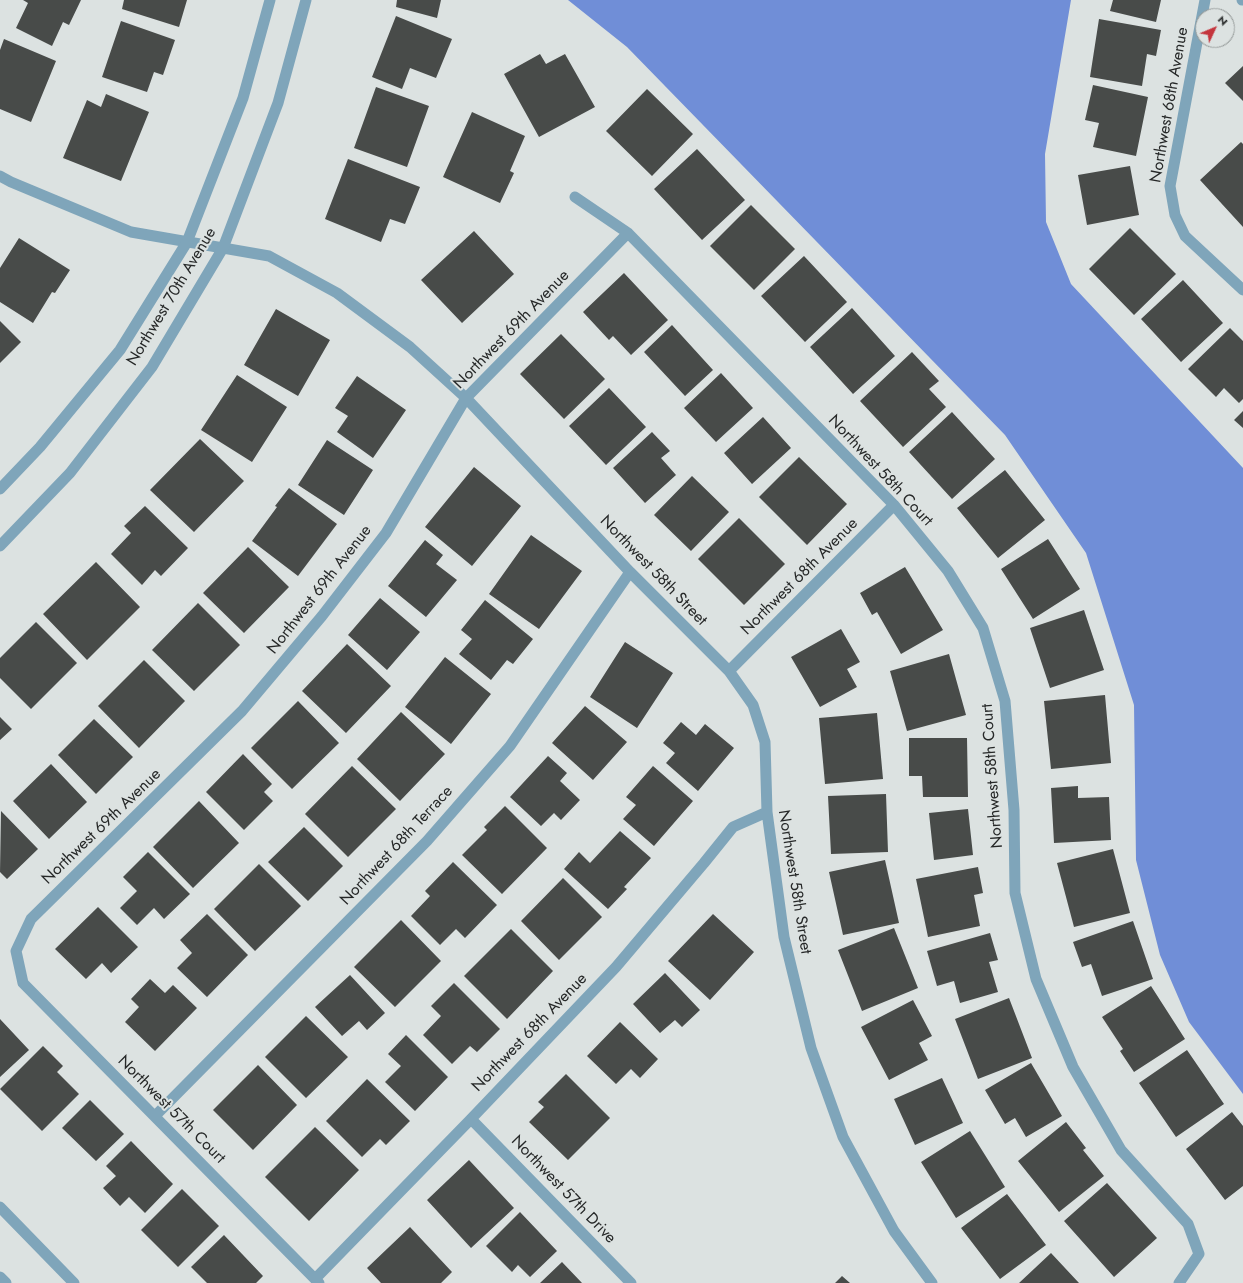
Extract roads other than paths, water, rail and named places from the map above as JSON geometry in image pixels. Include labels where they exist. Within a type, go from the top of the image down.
[{"type":"street","name":"Northwest 70th Avenue","points":[[0,489],[40,447],[120,350],[187,242],[243,98],[270,0]]},
{"type":"street","name":"Northwest 70th Avenue","points":[[0,546],[70,473],[152,367],[223,248],[278,103],[306,0]]},
{"type":"street","name":"Northwest 68th Avenue","points":[[1205,0],[1170,186],[1175,215],[1185,236],[1243,290]]},
{"type":"street","name":"Northwest 58th Street","points":[[0,176],[131,232],[269,256],[338,293],[410,347],[466,398],[630,572],[729,671],[753,705],[765,742],[766,812],[784,937],[811,1048],[843,1137],[894,1231],[932,1283]]},
{"type":"street","name":"Northwest 58th Court","points":[[575,197],[628,233],[894,505],[948,571],[982,628],[1005,701],[1014,810],[1015,893],[1036,979],[1073,1067],[1120,1150],[1188,1224],[1199,1254],[1179,1283]]},
{"type":"street","name":"Northwest 69th Avenue","points":[[16,951],[31,919],[242,711],[322,616],[386,533],[466,398],[628,233]]},
{"type":"street","name":"Northwest 68th Avenue","points":[[729,671],[894,505]]},
{"type":"street","name":"Northwest 68th Terrace","points":[[155,1116],[432,835],[510,746],[630,572]]},
{"type":"street","name":"Northwest 68th Avenue","points":[[317,1281],[616,967],[733,827],[766,812]]},
{"type":"street","name":"Northwest 57th Court","points":[[16,951],[23,983],[317,1281]]},
{"type":"street","name":"Northwest 57th Drive","points":[[471,1119],[631,1283]]},
{"type":"street","points":[[0,1207],[74,1283]]},
{"type":"street","points":[[0,1277],[6,1283]]},
{"type":"water","points":[[568,0],[1071,0],[1045,154],[1046,222],[1071,284],[1243,468],[1243,1094],[1189,1022],[1160,955],[1136,860],[1134,705],[1086,553],[1005,435],[627,47]]}]
